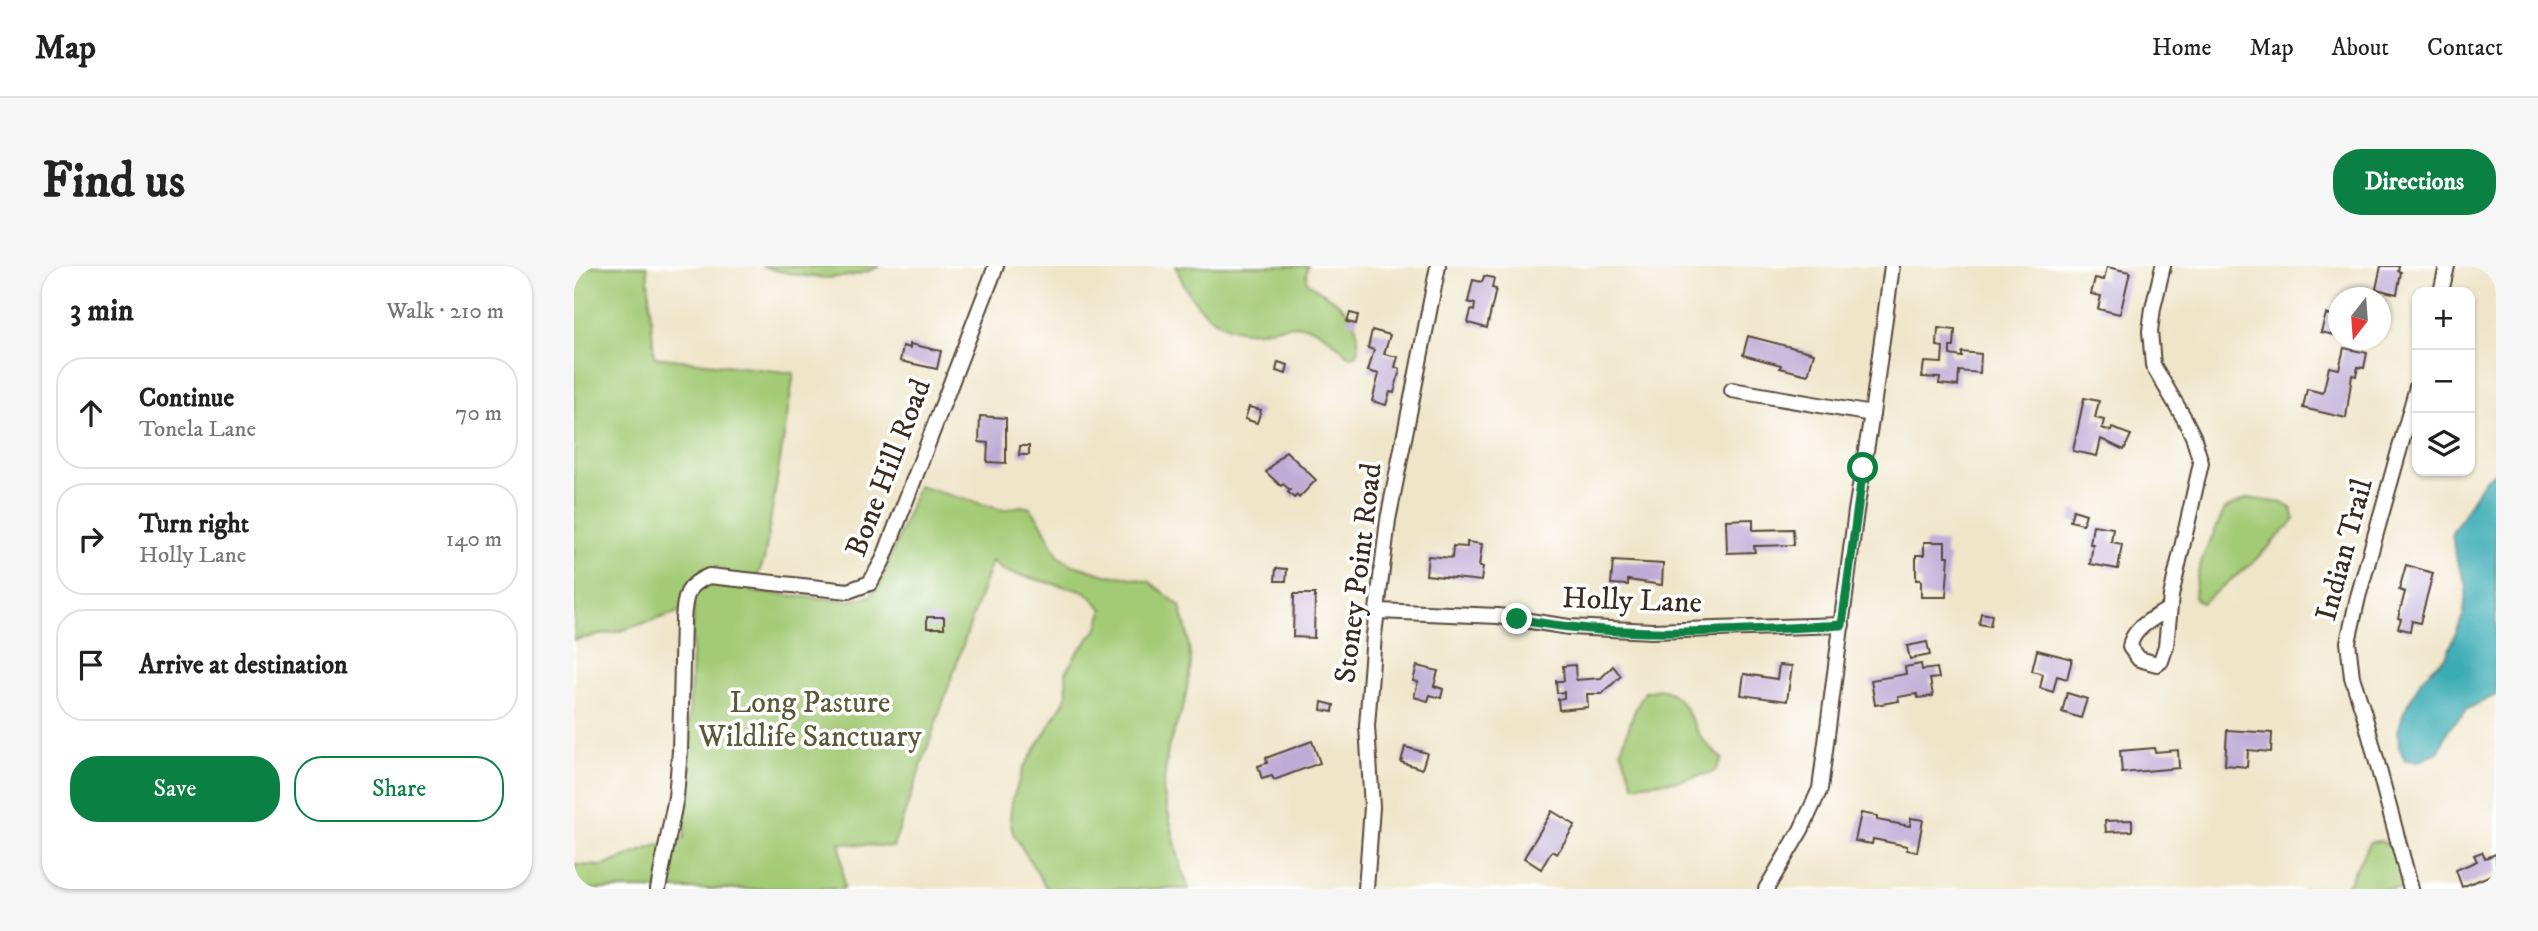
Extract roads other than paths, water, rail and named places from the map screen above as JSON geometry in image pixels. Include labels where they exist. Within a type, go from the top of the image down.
[{"type":"street","name":"Bone Hill Road","points":[[658,889],[676,797],[684,610],[691,585],[709,576],[848,590],[870,583],[883,559],[996,266]]},
{"type":"street","name":"Stoney Point Road","points":[[1366,889],[1372,807],[1367,726],[1388,520],[1438,266]]},
{"type":"street","points":[[1766,889],[1801,830],[1820,789],[1856,511],[1892,266]]},
{"type":"street","points":[[2163,266],[2152,308],[2150,331],[2153,365],[2193,436],[2201,463],[2169,609]]},
{"type":"street","points":[[2442,287],[2448,266]]},
{"type":"street","points":[[1732,390],[1872,414]]},
{"type":"street","name":"Indian Trail","points":[[2411,889],[2364,715],[2351,677],[2348,642],[2412,405]]},
{"type":"street","name":"Holly Lane","points":[[1378,611],[1498,616],[1569,627],[1651,631],[1842,625]]},
{"type":"water","points":[[2496,471],[2496,695],[2469,708],[2449,728],[2439,751],[2420,761],[2405,760],[2399,747],[2398,731],[2404,712],[2422,678],[2447,655],[2463,616],[2467,586],[2455,556],[2452,533],[2484,480]]},
{"type":"park label","name":"Long Pasture Wildlife Sanctuary","points":[[810,720]]}]
